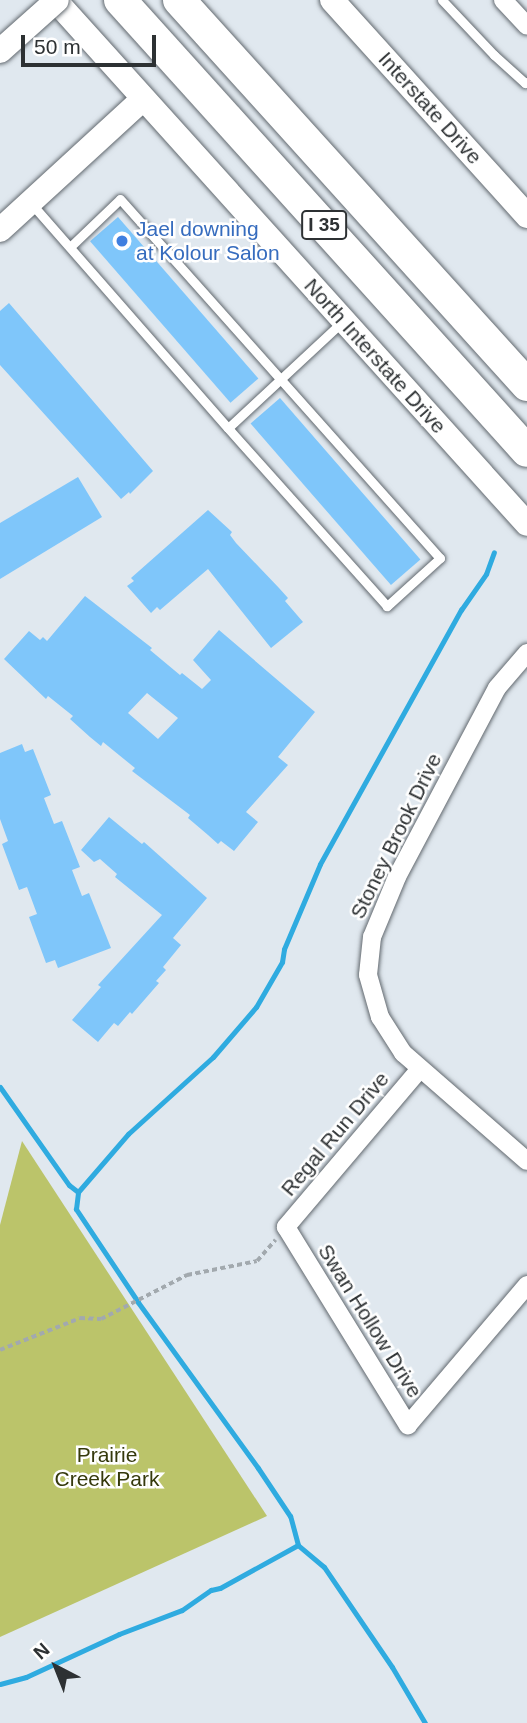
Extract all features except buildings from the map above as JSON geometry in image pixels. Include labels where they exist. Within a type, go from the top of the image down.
[{"type":"highway","name":"I 35","points":[[120,0],[527,450]]},
{"type":"highway","name":"I 35","points":[[179,0],[527,385]]},
{"type":"street","points":[[0,51],[56,0]]},
{"type":"street","name":"North Interstate Drive","points":[[56,0],[527,524]]},
{"type":"street","name":"Interstate Drive","points":[[332,0],[527,216]]},
{"type":"street","points":[[503,0],[527,26]]},
{"type":"street","points":[[0,230],[143,99]]},
{"type":"street","name":"Stoney Brook Drive","points":[[527,653],[497,688],[397,877],[372,937],[368,975],[373,999],[390,1037],[419,1070],[527,1161]]},
{"type":"street","name":"Regal Run Drive","points":[[286,1227],[419,1070]]},
{"type":"street","name":"Swan Hollow Drive","points":[[286,1227],[408,1425],[527,1286]]},
{"type":"lane","points":[[442,0],[494,55],[527,82]]},
{"type":"lane","points":[[30,202],[69,247],[228,428],[387,606],[440,558],[120,199],[69,247]]},
{"type":"lane","points":[[228,428],[344,321]]},
{"type":"path","points":[[0,1350],[80,1318],[101,1319],[187,1275],[257,1261],[286,1227]]},
{"type":"green space","name":"Prairie Creek Park","points":[[22,1141],[267,1516],[0,1637],[0,1225]]},
{"type":"waterway","points":[[425,1723],[392,1667],[324,1567],[298,1545],[290,1516],[258,1468],[138,1302],[76,1209],[78,1192],[128,1134],[213,1057],[256,1007],[282,962],[284,949],[320,864],[461,610],[486,574],[494,552]]},
{"type":"waterway","points":[[0,1087],[69,1185],[78,1192]]},
{"type":"waterway","points":[[0,1684],[26,1677],[119,1634],[182,1610],[211,1590],[220,1588],[298,1545]]},
{"type":"place","name":"Jael downing at Kolour Salon","points":[[122,241]]}]
